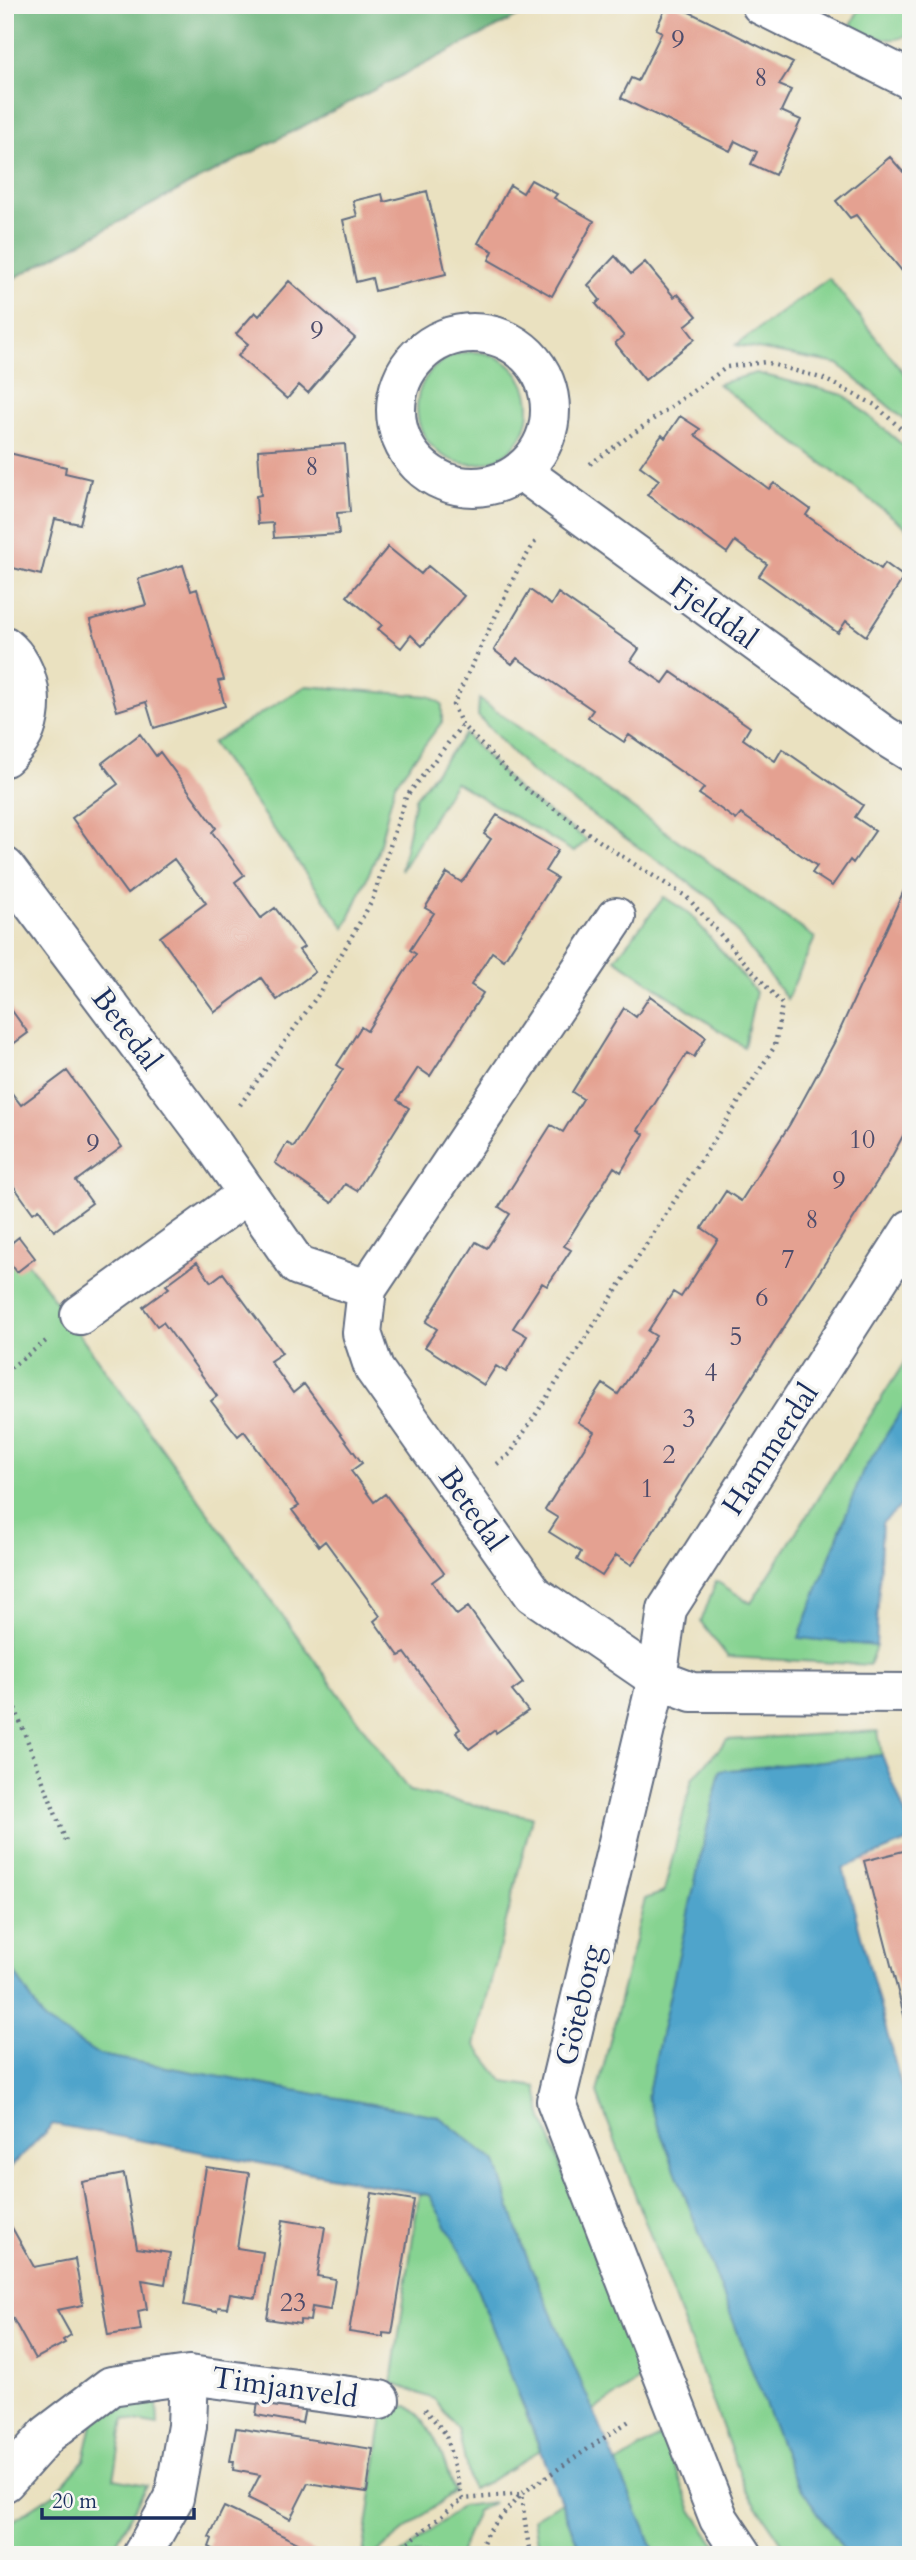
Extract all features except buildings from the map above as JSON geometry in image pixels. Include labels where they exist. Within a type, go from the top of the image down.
[{"type":"street","points":[[761,5],[911,80]]},
{"type":"street","points":[[473,332],[496,335],[522,349],[541,373],[551,405],[544,443],[521,471],[490,486],[453,485],[434,477],[415,462],[401,441],[395,416],[398,389],[413,359],[438,340],[473,332]]},
{"type":"street","name":"Fjelddal","points":[[521,471],[560,502],[911,752]]},
{"type":"street","points":[[5,646],[25,673],[30,708],[21,739],[5,757]]},
{"type":"street","name":"Betedal","points":[[5,867],[213,1144],[298,1266],[368,1289]]},
{"type":"street","name":"Betedal","points":[[615,917],[368,1289],[362,1333],[374,1369],[533,1594],[657,1679]]},
{"type":"street","points":[[80,1315],[247,1194]]},
{"type":"street","name":"Hammerdal","points":[[657,1679],[667,1609],[911,1229]]},
{"type":"street","points":[[657,1679],[692,1692],[911,1693]]},
{"type":"street","name":"Göteborg","points":[[657,1679],[556,2101],[719,2519],[743,2555]]},
{"type":"street","name":"Timjanveld","points":[[5,2482],[48,2434],[111,2386],[189,2375],[380,2400]]},
{"type":"street","name":"Timjanveld","points":[[142,2555],[174,2498],[187,2426],[189,2375]]},
{"type":"path","points":[[461,1491],[510,1454],[775,1046],[782,1004],[687,897],[612,850],[522,786],[462,725],[453,705],[518,569],[578,473],[727,367],[765,362],[824,379],[875,405],[911,438]]},
{"type":"path","points":[[213,1144],[318,996],[373,901],[406,797],[462,725]]},
{"type":"path","points":[[5,1682],[67,1844]]},
{"type":"path","points":[[380,2400],[415,2399],[445,2433],[463,2499]]},
{"type":"path","points":[[478,2555],[487,2533],[521,2494],[627,2425]]},
{"type":"path","points":[[392,2555],[463,2499],[521,2494]]},
{"type":"path","points":[[521,2494],[530,2555]]},
{"type":"green space","points":[[5,5],[540,5],[190,184],[5,283]]},
{"type":"green space","points":[[861,5],[911,5],[911,28],[907,35],[892,39],[856,30],[850,27]]},
{"type":"green space","points":[[829,278],[911,382],[911,425],[838,364],[736,345]]},
{"type":"green space","points":[[473,352],[495,356],[513,368],[525,386],[529,408],[525,430],[513,448],[495,460],[473,464],[451,460],[433,448],[421,430],[417,408],[421,386],[433,368],[451,356]]},
{"type":"green space","points":[[756,373],[844,395],[911,452],[911,531],[718,384]]},
{"type":"green space","points":[[306,686],[429,696],[442,704],[442,722],[395,784],[377,855],[345,928],[212,743]]},
{"type":"green space","points":[[479,699],[815,938],[787,999],[712,899],[530,771],[478,716]]},
{"type":"green space","points":[[465,734],[519,791],[587,840],[574,852],[455,782],[401,871],[415,798]]},
{"type":"green space","points":[[664,897],[689,913],[756,992],[744,1047],[615,959]]},
{"type":"green space","points":[[5,1231],[409,1791],[532,1817],[475,2045],[504,2082],[537,2087],[542,2116],[642,2379],[593,2411],[525,2253],[496,2162],[438,2116],[99,2055],[44,2020],[5,1957]]},
{"type":"green space","points":[[911,1352],[911,1396],[862,1473],[799,1638],[876,1646],[869,1665],[728,1657],[701,1622],[716,1581],[751,1603]]},
{"type":"green space","points":[[878,1731],[882,1755],[720,1771],[647,2097],[793,2476],[847,2555],[790,2555],[746,2490],[597,2093],[645,1899],[664,1892],[692,1779],[727,1740]]},
{"type":"green space","points":[[419,2194],[430,2195],[468,2265],[540,2450],[488,2482],[471,2489],[458,2429],[434,2399],[392,2383]]},
{"type":"green space","points":[[142,2392],[157,2401],[158,2425],[124,2419],[114,2479],[147,2485],[111,2553],[5,2555],[5,2526],[55,2493],[84,2460],[94,2415]]},
{"type":"green space","points":[[408,2406],[418,2414],[432,2434],[454,2491],[374,2555],[363,2555],[384,2408]]},
{"type":"green space","points":[[662,2435],[692,2510],[722,2555],[656,2555],[616,2464]]},
{"type":"green space","points":[[494,2502],[477,2511],[459,2555],[400,2555],[462,2506]]},
{"type":"green space","points":[[561,2502],[582,2555],[540,2555],[534,2518]]},
{"type":"water","points":[[911,1396],[911,1497],[882,1523],[876,1646],[799,1638],[862,1473]]},
{"type":"water","points":[[882,1755],[911,1829],[911,1840],[843,1868],[911,2123],[911,2555],[847,2555],[793,2476],[647,2097],[720,1771]]},
{"type":"water","points":[[5,1957],[44,2020],[99,2055],[438,2116],[496,2162],[525,2253],[656,2555],[582,2555],[468,2265],[429,2195],[53,2124],[5,2173]]}]
